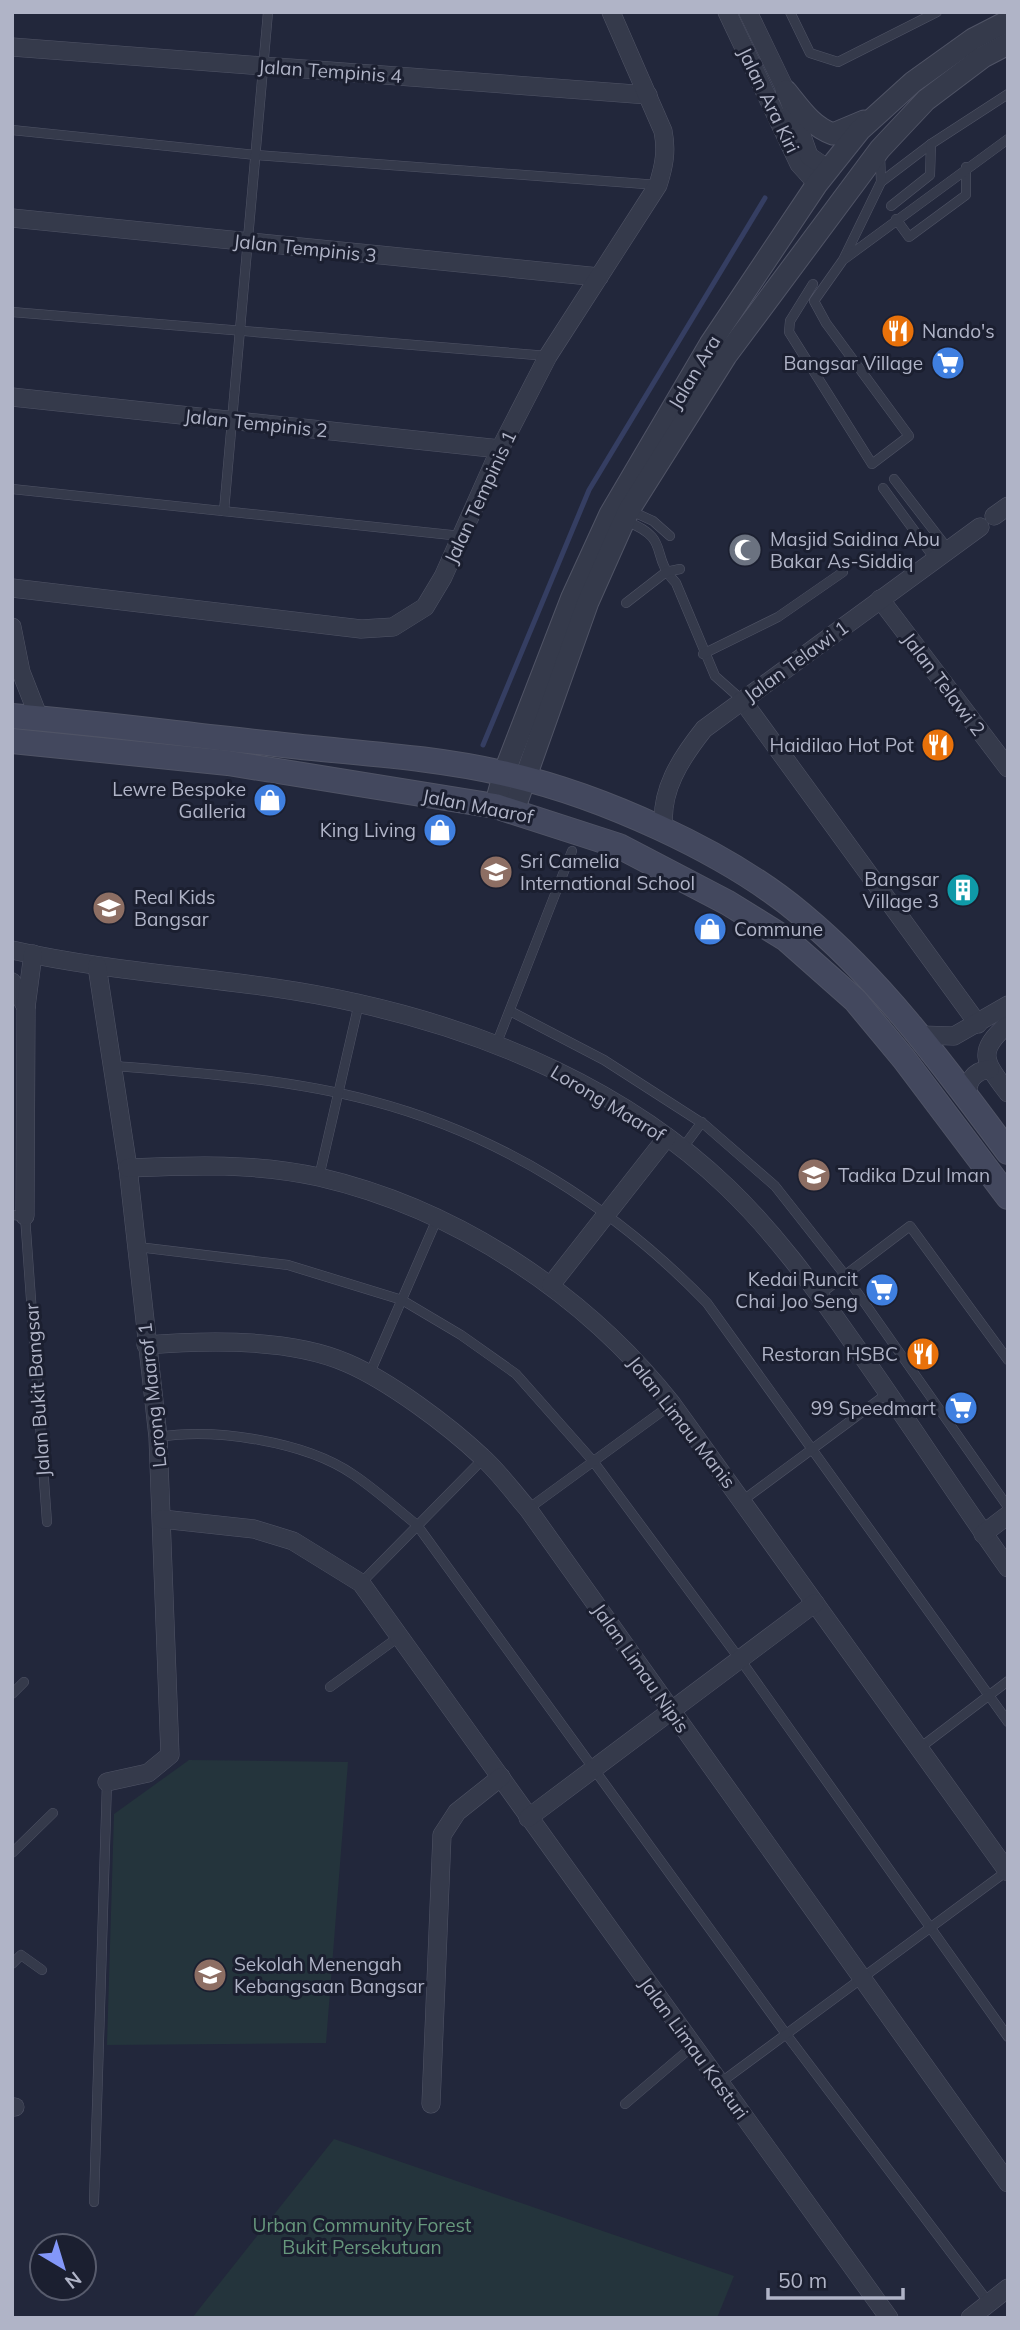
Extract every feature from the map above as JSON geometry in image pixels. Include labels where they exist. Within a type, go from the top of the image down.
[{"type":"main road","name":"Jalan Maarof","points":[[12,716],[432,762],[513,776],[587,798],[664,830],[723,862],[800,913],[874,981],[920,1035],[1008,1152]]},
{"type":"main road","name":"Jalan Maarof","points":[[12,741],[228,763],[504,808],[592,835],[654,862],[786,939],[855,1000],[881,1030],[1008,1197]]},
{"type":"street","name":"Jalan Tempinis 1","points":[[12,588],[377,629],[404,623],[425,607],[500,449],[548,356],[658,185],[666,150],[663,131],[611,12]]},
{"type":"street","name":"Jalan Ara Kiri","points":[[727,12],[800,164],[823,177]]},
{"type":"street","name":"Jalan Ara Kiri","points":[[748,12],[786,91],[809,156],[823,177]]},
{"type":"street","name":"Jalan Ara","points":[[504,808],[513,776],[588,602],[620,512],[710,344],[823,177],[860,130],[913,82],[973,39],[1008,21]]},
{"type":"street","name":"Jalan Ara","points":[[620,512],[726,356],[880,149],[926,100],[983,57],[1008,44]]},
{"type":"street","name":"Jalan Tempinis 4","points":[[12,47],[648,95]]},
{"type":"street","points":[[786,91],[814,124],[833,134],[878,113]]},
{"type":"street","points":[[802,251],[822,208],[823,177]]},
{"type":"street","name":"Jalan Tempinis 3","points":[[12,218],[598,277]]},
{"type":"street","name":"Jalan Tempinis 2","points":[[12,397],[500,449]]},
{"type":"street","name":"Jalan Telawi 1","points":[[664,830],[662,808],[685,752],[704,729],[994,516]]},
{"type":"street","name":"Jalan Telawi 2","points":[[880,599],[1008,768]]},
{"type":"street","points":[[12,627],[21,672],[39,718]]},
{"type":"street","points":[[742,700],[978,1024]]},
{"type":"street","name":"Lorong Maarof","points":[[12,950],[97,967],[278,988],[359,1003],[496,1045],[540,1063],[646,1121],[727,1187],[766,1228],[819,1295],[983,1534],[1001,1544],[1008,1568]]},
{"type":"street","name":"Jalan Bukit Bangsar","points":[[19,1215],[26,1007],[33,954]]},
{"type":"street","name":"Lorong Maarof 1","points":[[97,967],[115,1066],[158,1437],[170,1755],[148,1773],[107,1782]]},
{"type":"street","name":"Jalan Bukit Bangsar","points":[[12,982],[26,1007]]},
{"type":"street","points":[[920,1035],[954,1036],[1008,1005]]},
{"type":"street","points":[[1008,1024],[987,1046],[986,1057],[990,1069],[1008,1093]]},
{"type":"street","points":[[968,1098],[969,1082],[974,1075],[990,1069]]},
{"type":"street","points":[[551,1285],[667,1137]]},
{"type":"street","name":"Jalan Limau Manis","points":[[128,1168],[196,1164],[245,1167],[319,1177],[415,1206],[496,1250],[551,1285],[637,1359],[921,1747],[1008,1872]]},
{"type":"street","name":"Jalan Limau Nipis","points":[[146,1345],[260,1344],[317,1354],[346,1363],[416,1405],[484,1458],[528,1509],[1008,2183]]},
{"type":"street","points":[[983,1534],[1008,1515]]},
{"type":"street","name":"Jalan Limau Kasturi","points":[[162,1519],[254,1529],[293,1541],[361,1583],[889,2318]]},
{"type":"street","points":[[528,1818],[815,1603]]},
{"type":"street","points":[[431,2104],[442,1835],[457,1812],[501,1777]]},
{"type":"street","points":[[970,2318],[1008,2288]]},
{"type":"lane","points":[[224,511],[268,12]]},
{"type":"lane","points":[[790,12],[810,53],[838,62],[937,12]]},
{"type":"lane","points":[[813,284],[790,321],[789,332],[872,464],[909,436],[826,323],[814,301],[843,260],[881,182],[931,144],[1008,94]]},
{"type":"lane","points":[[12,130],[256,155],[658,185]]},
{"type":"lane","points":[[843,260],[1008,139]]},
{"type":"lane","points":[[891,206],[930,175],[931,144]]},
{"type":"lane","points":[[880,149],[881,182]]},
{"type":"lane","points":[[896,219],[909,237],[967,195],[967,167]]},
{"type":"lane","points":[[12,312],[548,356]]},
{"type":"lane","points":[[894,479],[942,554]]},
{"type":"lane","points":[[883,488],[942,554]]},
{"type":"lane","points":[[12,489],[461,536]]},
{"type":"lane","points":[[620,512],[653,521],[670,536]]},
{"type":"lane","points":[[620,512],[655,537],[666,572],[676,583],[703,654],[715,676],[742,700]]},
{"type":"lane","points":[[626,603],[679,565],[676,583]]},
{"type":"lane","points":[[703,654],[778,617],[843,572]]},
{"type":"lane","points":[[496,1045],[572,851]]},
{"type":"lane","points":[[319,1177],[359,1003]]},
{"type":"lane","points":[[510,1011],[604,1060],[702,1122],[775,1186],[845,1275],[1008,1507]]},
{"type":"lane","points":[[115,1066],[230,1077],[340,1094],[404,1110],[459,1129],[551,1177],[608,1213],[671,1265],[707,1303],[1008,1722]]},
{"type":"lane","points":[[682,1149],[702,1122]]},
{"type":"lane","name":"Jalan Bukit Bangsar","points":[[19,1215],[47,1522]]},
{"type":"lane","points":[[369,1375],[437,1219]]},
{"type":"lane","points":[[819,1295],[910,1226],[1008,1360]]},
{"type":"lane","points":[[138,1247],[288,1265],[402,1300],[461,1335],[516,1374],[593,1461],[740,1659],[1008,2036]]},
{"type":"lane","points":[[742,1501],[888,1393]]},
{"type":"lane","points":[[528,1509],[672,1404]]},
{"type":"lane","points":[[158,1437],[182,1433],[235,1437],[300,1450],[352,1473],[416,1525],[786,2034],[989,2303]]},
{"type":"lane","points":[[361,1583],[484,1458]]},
{"type":"lane","points":[[330,1687],[400,1636]]},
{"type":"lane","points":[[921,1747],[1008,1681]]},
{"type":"lane","points":[[12,1694],[24,1682]]},
{"type":"lane","points":[[94,2202],[107,1782]]},
{"type":"lane","points":[[12,1853],[53,1813]]},
{"type":"lane","points":[[720,2083],[1008,1872]]},
{"type":"lane","points":[[12,1964],[21,1955],[42,1970]]},
{"type":"lane","points":[[625,2104],[693,2046]]},
{"type":"green space","points":[[189,1760],[348,1762],[326,2043],[107,2045],[114,1814]]},
{"type":"green space","name":"Urban Community Forest Bukit Persekutuan","points":[[334,2139],[734,2276],[717,2318],[192,2318]]},
{"type":"waterway","points":[[483,745],[589,490],[765,198]]},
{"type":"place","name":"Nando's","points":[[898,331]]},
{"type":"place","name":"Bangsar Village","points":[[948,363]]},
{"type":"place","name":"Masjid Saidina Abu Bakar As-Siddiq","points":[[745,550]]},
{"type":"place","name":"Haidilao Hot Pot","points":[[938,745]]},
{"type":"place","name":"Lewre Bespoke Galleria","points":[[270,800]]},
{"type":"place","name":"King Living","points":[[440,830]]},
{"type":"place","name":"Sri Camelia International School","points":[[496,872]]},
{"type":"place","name":"Bangsar Village 3","points":[[963,890]]},
{"type":"place","name":"Real Kids Bangsar","points":[[109,908]]},
{"type":"place","name":"Commune","points":[[710,929]]},
{"type":"place","name":"Tadika Dzul Iman","points":[[814,1175]]},
{"type":"place","name":"Kedai Runcit Chai Joo Seng","points":[[882,1290]]},
{"type":"place","name":"Restoran HSBC","points":[[923,1354]]},
{"type":"place","name":"99 Speedmart","points":[[961,1408]]},
{"type":"place","name":"Sekolah Menengah Kebangsaan Bangsar","points":[[210,1975]]}]
